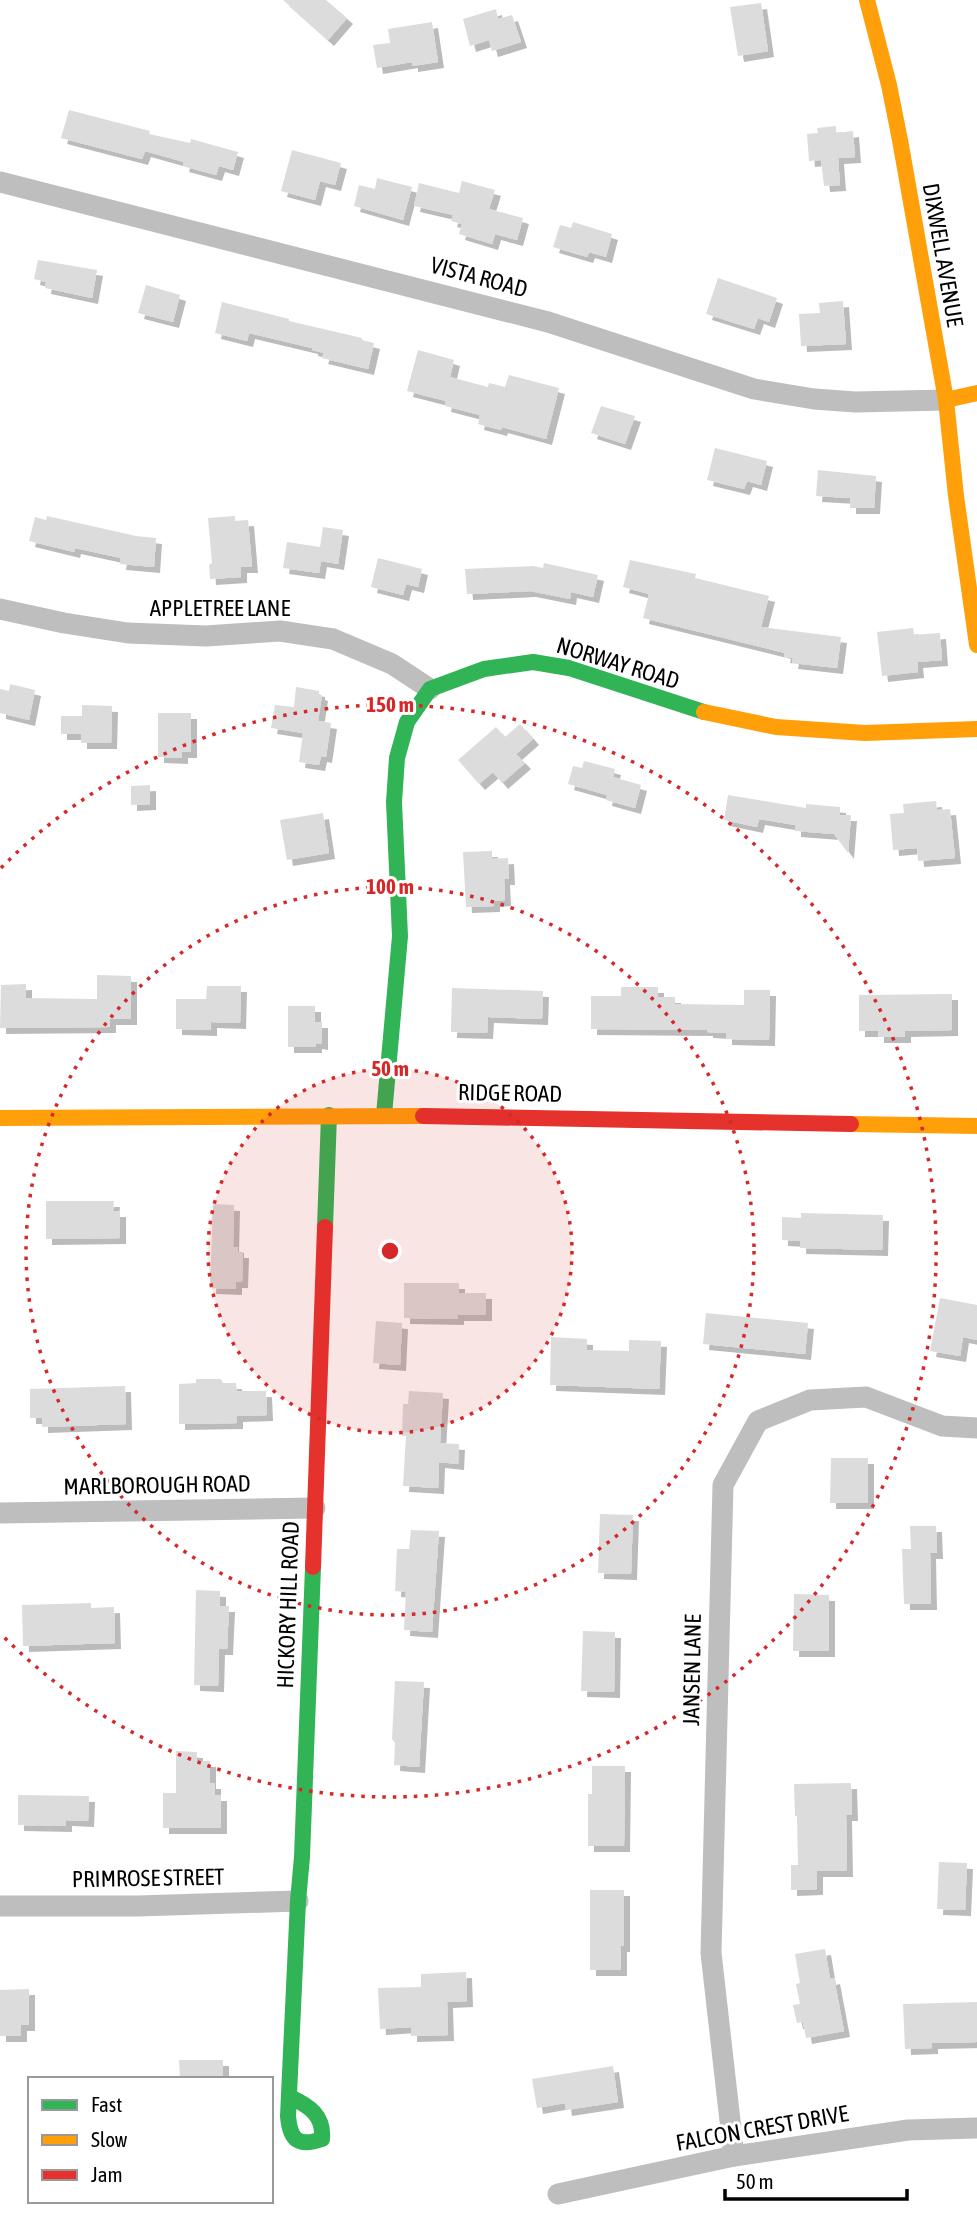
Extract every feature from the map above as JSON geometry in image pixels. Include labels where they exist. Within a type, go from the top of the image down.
[{"type":"main road","name":"DIXWELL AVENUE","points":[[867,0],[900,139],[946,400],[956,496],[977,645]]},
{"type":"main road","points":[[946,400],[977,393]]},
{"type":"main road","points":[[946,400],[977,403]]},
{"type":"main road","name":"NORWAY ROAD","points":[[429,689],[484,669],[533,662],[569,668],[692,709],[776,727],[865,733],[959,732],[977,729]]},
{"type":"main road","points":[[384,1115],[400,936],[394,802],[397,758],[407,722],[429,689]]},
{"type":"main road","name":"HICKORY HILL ROAD","points":[[290,2097],[302,1857],[329,1115]]},
{"type":"main road","name":"RIDGE ROAD","points":[[0,1118],[384,1115],[977,1126]]},
{"type":"street","name":"VISTA ROAD","points":[[0,182],[318,261],[548,322],[754,388],[814,399],[855,402],[946,400]]},
{"type":"street","name":"APPLETREE LANE","points":[[0,609],[128,633],[206,636],[280,631],[332,639],[392,664],[429,689]]},
{"type":"street","name":"JANSEN LANE","points":[[734,2156],[711,1953],[723,1485],[758,1421],[810,1400],[866,1397],[942,1426],[977,1428]]},
{"type":"street","name":"MARLBOROUGH ROAD","points":[[0,1513],[315,1508]]},
{"type":"street","name":"PRIMROSE STREET","points":[[0,1906],[138,1906],[298,1901]]},
{"type":"street","name":"FALCON CREST DRIVE","points":[[558,2194],[734,2156],[908,2130],[977,2128]]},
{"type":"building","points":[[283,0],[326,0],[347,18],[328,40]]},
{"type":"building","points":[[761,3],[768,51],[738,56],[730,7]]},
{"type":"building","points":[[496,9],[498,19],[512,15],[521,42],[492,51],[489,40],[470,46],[463,19]]},
{"type":"building","points":[[432,22],[438,62],[412,66],[412,62],[377,68],[373,45],[390,43],[388,29]]},
{"type":"building","points":[[69,110],[150,131],[149,134],[190,143],[191,139],[238,152],[233,170],[219,166],[216,175],[145,151],[142,159],[61,138]]},
{"type":"building","points":[[836,126],[836,133],[853,131],[855,157],[838,158],[840,185],[824,186],[821,160],[809,161],[807,134],[818,133],[817,128]]},
{"type":"building","points":[[292,150],[341,163],[335,185],[320,181],[315,200],[281,191]]},
{"type":"building","points":[[377,178],[412,187],[403,220],[354,206],[359,185],[375,189]]},
{"type":"building","points":[[462,181],[495,190],[489,209],[523,218],[517,240],[495,234],[492,244],[459,234],[462,224],[451,221],[453,215],[414,206],[419,183],[459,193]]},
{"type":"building","points":[[573,222],[612,234],[606,257],[589,252],[587,257],[553,247],[560,225],[571,228]]},
{"type":"building","points":[[38,260],[97,270],[92,298],[45,288],[46,282],[34,279]]},
{"type":"building","points":[[718,278],[777,298],[769,322],[758,318],[754,329],[706,314]]},
{"type":"building","points":[[146,285],[180,295],[173,322],[138,313]]},
{"type":"building","points":[[843,301],[846,344],[801,346],[799,314],[820,313],[819,303]]},
{"type":"building","points":[[222,302],[374,343],[368,369],[322,358],[324,353],[312,348],[249,333],[247,341],[215,333]]},
{"type":"building","points":[[418,350],[454,360],[450,377],[488,387],[489,383],[505,387],[509,375],[559,388],[546,439],[502,427],[501,430],[478,424],[480,415],[445,406],[446,401],[407,391]]},
{"type":"building","points":[[601,406],[635,416],[625,444],[591,433]]},
{"type":"building","points":[[715,448],[767,461],[761,485],[747,481],[744,489],[707,480]]},
{"type":"building","points":[[818,470],[876,476],[874,508],[850,508],[850,498],[816,496]]},
{"type":"building","points":[[47,516],[156,538],[154,567],[120,564],[121,558],[75,548],[74,552],[29,541],[35,517],[46,520]]},
{"type":"building","points":[[235,516],[235,521],[248,520],[252,567],[241,567],[241,577],[210,579],[209,565],[212,563],[208,518]]},
{"type":"building","points":[[323,527],[343,530],[338,564],[321,561],[319,573],[283,568],[287,542],[320,547]]},
{"type":"building","points":[[378,558],[422,569],[418,587],[406,584],[403,595],[371,587]]},
{"type":"building","points":[[630,560],[696,574],[695,578],[769,596],[761,627],[841,637],[837,668],[792,663],[793,658],[784,657],[785,653],[643,618],[649,594],[623,587]]},
{"type":"building","points":[[544,563],[598,575],[593,597],[571,592],[570,599],[530,591],[467,594],[465,569],[533,566],[543,568]]},
{"type":"building","points":[[913,628],[914,635],[940,633],[942,660],[917,662],[918,672],[882,676],[877,632]]},
{"type":"building","points":[[10,684],[35,690],[29,720],[0,713],[0,689],[9,691]]},
{"type":"building","points":[[296,687],[319,691],[322,695],[318,721],[331,723],[326,757],[321,756],[319,765],[299,762],[303,733],[271,728],[275,705],[294,707]]},
{"type":"building","points":[[82,705],[112,706],[111,743],[81,743],[81,734],[61,734],[61,716],[82,716]]},
{"type":"building","points":[[158,713],[191,713],[191,752],[182,752],[182,758],[158,757]]},
{"type":"building","points":[[520,724],[533,739],[516,754],[525,763],[502,783],[493,772],[479,784],[458,760],[496,727],[505,737]]},
{"type":"building","points":[[584,761],[615,769],[613,777],[641,785],[635,808],[606,800],[607,795],[568,784],[573,766],[582,768]]},
{"type":"building","points":[[150,785],[150,804],[131,805],[131,786]]},
{"type":"building","points":[[728,795],[806,808],[806,804],[840,807],[840,815],[851,815],[848,853],[834,834],[795,831],[795,825],[759,819],[757,827],[724,820]]},
{"type":"building","points":[[936,801],[937,810],[950,809],[955,858],[918,861],[917,848],[893,850],[890,814],[904,813],[903,804]]},
{"type":"building","points":[[323,813],[329,853],[287,860],[280,820]]},
{"type":"building","points":[[492,851],[492,859],[508,858],[509,879],[504,879],[505,900],[494,901],[494,906],[466,907],[463,852]]},
{"type":"building","points":[[97,975],[131,976],[131,1019],[110,1019],[110,1027],[0,1028],[1,985],[26,984],[26,998],[97,999]]},
{"type":"building","points":[[207,986],[241,986],[240,1023],[211,1022],[211,1030],[176,1029],[176,999],[206,999]]},
{"type":"building","points":[[621,987],[658,987],[658,997],[675,997],[675,1004],[744,1005],[744,990],[770,990],[769,1040],[726,1039],[726,1033],[707,1030],[591,1029],[591,996],[621,996]]},
{"type":"building","points":[[452,988],[543,991],[542,1019],[488,1017],[487,1033],[451,1032]]},
{"type":"building","points":[[952,994],[952,1030],[905,1031],[905,1037],[878,1037],[878,1031],[859,1031],[859,995]]},
{"type":"building","points":[[288,1006],[315,1006],[315,1022],[322,1022],[322,1044],[316,1043],[316,1047],[288,1047]]},
{"type":"building","points":[[46,1201],[114,1201],[113,1211],[120,1211],[120,1238],[46,1239]]},
{"type":"building","points":[[213,1204],[234,1205],[233,1247],[238,1247],[238,1252],[243,1252],[242,1282],[236,1282],[236,1289],[210,1288]]},
{"type":"building","points":[[801,1213],[883,1215],[882,1250],[800,1248],[800,1241],[782,1240],[782,1217],[801,1218]]},
{"type":"building","points":[[404,1283],[459,1283],[459,1293],[486,1293],[486,1315],[458,1315],[458,1319],[404,1318]]},
{"type":"building","points":[[940,1298],[977,1305],[977,1340],[963,1337],[960,1356],[930,1351]]},
{"type":"building","points":[[706,1313],[808,1323],[805,1354],[703,1344]]},
{"type":"building","points":[[376,1321],[402,1323],[400,1365],[373,1363]]},
{"type":"building","points":[[551,1337],[587,1339],[587,1350],[629,1351],[629,1340],[661,1341],[659,1389],[550,1385]]},
{"type":"building","points":[[196,1379],[221,1379],[223,1383],[236,1383],[237,1391],[266,1391],[267,1415],[237,1416],[237,1423],[179,1424],[179,1384],[196,1383]]},
{"type":"building","points":[[125,1386],[126,1424],[42,1427],[42,1418],[30,1418],[30,1389]]},
{"type":"building","points":[[409,1391],[443,1393],[440,1443],[459,1444],[458,1464],[439,1462],[438,1488],[403,1486],[406,1436],[402,1436],[403,1404],[408,1404]]},
{"type":"building","points":[[831,1458],[868,1458],[868,1503],[830,1503]]},
{"type":"building","points":[[600,1514],[633,1515],[631,1574],[598,1573]]},
{"type":"building","points":[[910,1526],[936,1526],[937,1553],[930,1553],[931,1604],[904,1604],[902,1549],[911,1549]]},
{"type":"building","points":[[411,1530],[439,1531],[432,1632],[404,1630],[406,1592],[395,1591],[397,1549],[409,1549]]},
{"type":"building","points":[[196,1590],[220,1591],[220,1606],[229,1606],[227,1649],[219,1649],[218,1686],[194,1685]]},
{"type":"building","points":[[794,1594],[829,1595],[829,1651],[793,1651]]},
{"type":"building","points":[[91,1603],[91,1608],[114,1607],[115,1643],[23,1646],[22,1605]]},
{"type":"building","points":[[583,1631],[615,1632],[614,1692],[581,1691]]},
{"type":"building","points":[[395,1681],[424,1682],[419,1767],[394,1765],[395,1743],[392,1739]]},
{"type":"building","points":[[176,1751],[197,1752],[197,1761],[210,1761],[210,1783],[215,1783],[215,1795],[221,1795],[221,1828],[163,1828],[163,1793],[176,1793]]},
{"type":"building","points":[[592,1766],[625,1766],[624,1846],[588,1846],[588,1794],[592,1794]]},
{"type":"building","points":[[851,1783],[852,1815],[846,1815],[847,1871],[817,1871],[817,1889],[791,1890],[791,1865],[798,1865],[794,1784]]},
{"type":"building","points":[[18,1795],[89,1796],[88,1821],[66,1820],[66,1826],[18,1825]]},
{"type":"building","points":[[939,1862],[967,1863],[965,1910],[937,1909]]},
{"type":"building","points":[[590,1890],[624,1890],[621,1970],[590,1970]]},
{"type":"building","points":[[825,1949],[830,1979],[834,1978],[844,2031],[806,2038],[803,2022],[797,2023],[793,2005],[800,2004],[795,1954]]},
{"type":"building","points":[[466,1972],[467,2001],[447,2002],[448,2035],[411,2036],[411,2027],[380,2029],[378,1988],[421,1987],[421,1974]]},
{"type":"building","points":[[29,1989],[29,2025],[21,2025],[21,2036],[0,2036],[0,1990]]},
{"type":"building","points":[[977,2002],[977,2042],[932,2043],[932,2048],[905,2049],[903,2004]]},
{"type":"building","points":[[179,2060],[223,2060],[223,2077],[180,2077]]},
{"type":"building","points":[[613,2066],[618,2102],[566,2110],[565,2103],[537,2108],[532,2079]]},
{"type":"traffic: fast","points":[[384,1115],[400,936],[394,802],[397,758],[407,722],[430,689],[484,669],[533,662],[569,668],[704,712]]},
{"type":"traffic: fast","points":[[325,1227],[329,1115]]},
{"type":"traffic: fast","points":[[290,2097],[304,2104],[318,2118],[322,2139],[307,2142],[297,2140],[291,2131],[288,2116],[302,1857],[313,1567]]},
{"type":"traffic: slow","points":[[867,0],[900,140],[946,400],[956,496],[977,645]]},
{"type":"traffic: slow","points":[[946,400],[977,393]]},
{"type":"traffic: slow","points":[[704,712],[776,727],[865,733],[977,729]]},
{"type":"traffic: slow","points":[[0,1118],[423,1116]]},
{"type":"traffic: slow","points":[[851,1124],[977,1126]]},
{"type":"traffic: jam","points":[[423,1116],[851,1124]]},
{"type":"traffic: jam","points":[[313,1567],[325,1227]]}]
